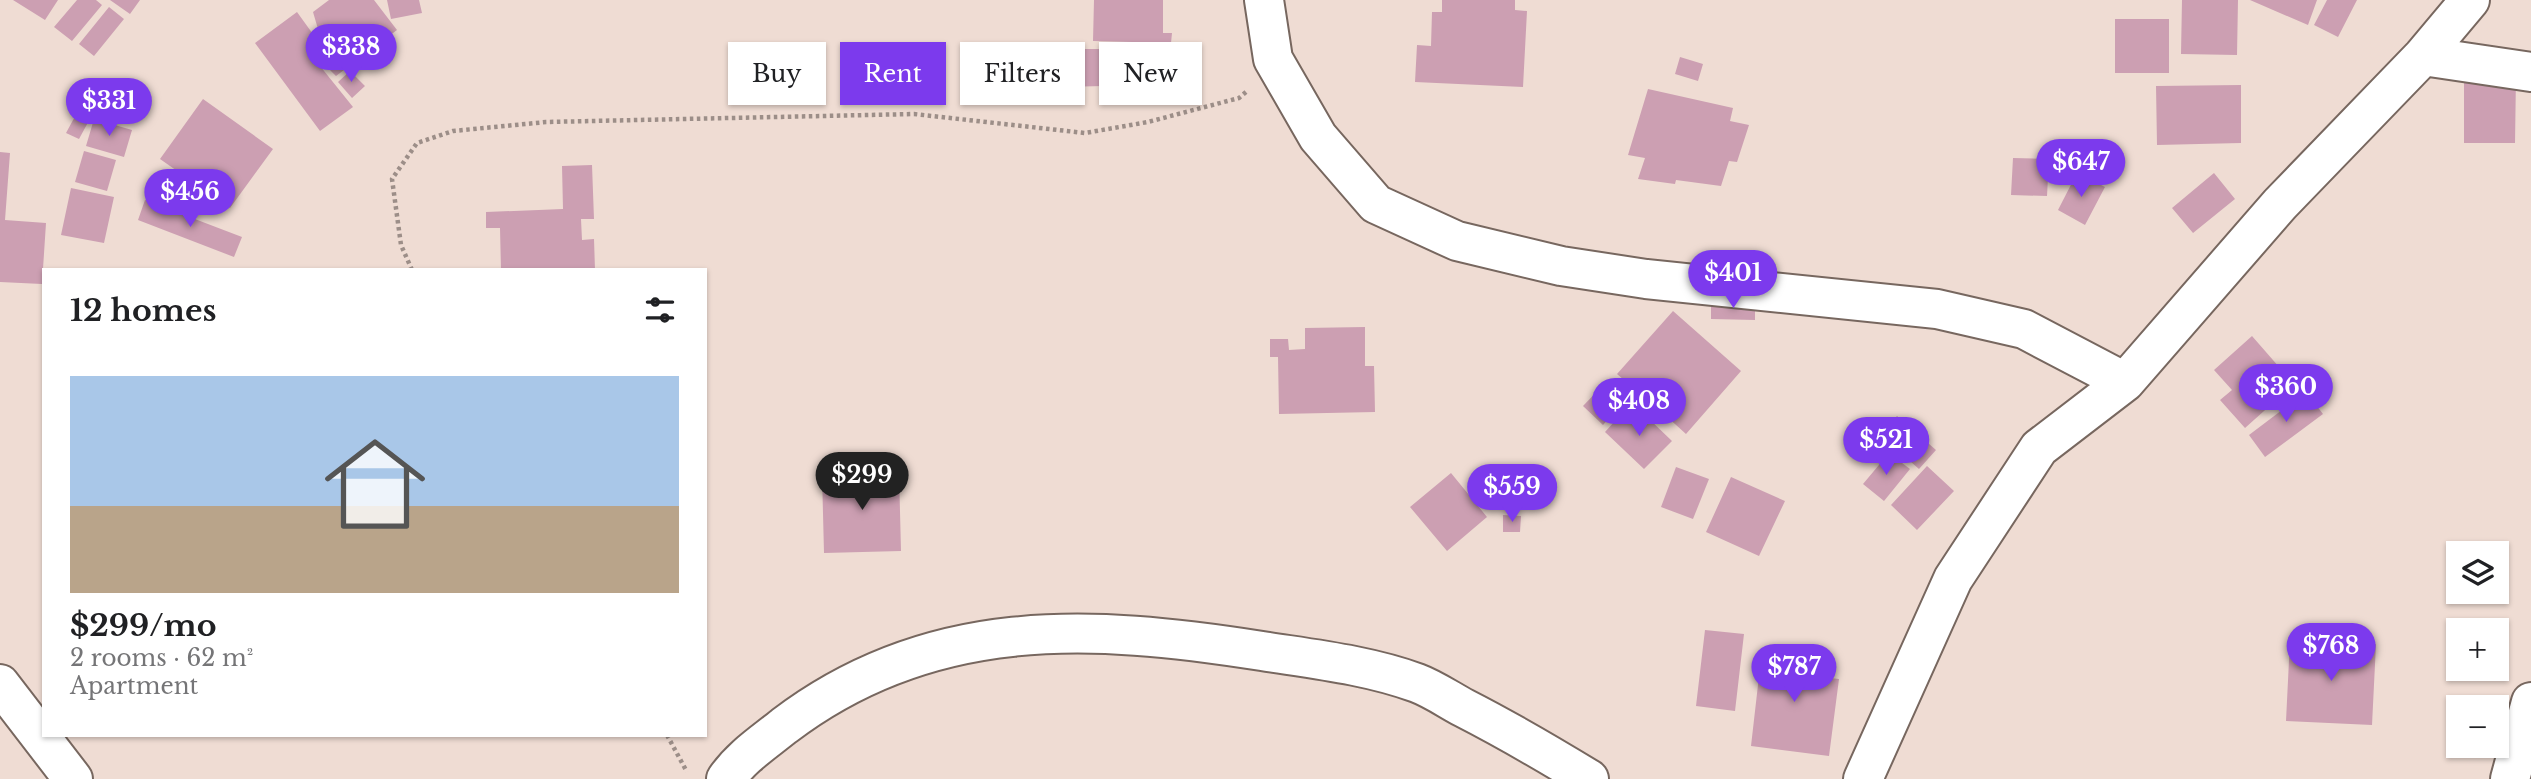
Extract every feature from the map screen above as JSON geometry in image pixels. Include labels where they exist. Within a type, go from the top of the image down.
[{"type":"street","points":[[1264,0],[1273,59],[1318,137],[1376,204],[1457,241],[1561,266],[1646,279],[1937,309],[2024,329],[2124,382]]},
{"type":"street","points":[[1863,779],[1947,591],[2039,448],[2124,382],[2280,204],[2423,56],[2470,0]]},
{"type":"street","points":[[2423,56],[2531,72]]},
{"type":"street","points":[[726,779],[737,763],[797,716],[857,681],[938,649],[1015,634],[1080,634],[1218,644],[1334,662],[1418,683],[1520,737],[1588,779]]},
{"type":"street","points":[[0,684],[73,779]]},
{"type":"street","points":[[2510,779],[2531,702]]},
{"type":"path","points":[[411,268],[401,245],[392,179],[417,143],[453,131],[546,122],[914,114],[1086,133],[1148,122],[1239,98],[1261,80],[1273,59]]},
{"type":"path","points":[[668,737],[690,779]]},
{"type":"building","points":[[13,0],[58,0],[45,20]]},
{"type":"building","points":[[77,0],[96,0],[102,5],[72,41],[54,27]]},
{"type":"building","points":[[110,0],[140,0],[130,14]]},
{"type":"building","points":[[329,0],[374,0],[397,30],[336,76],[330,70],[313,12]]},
{"type":"building","points":[[387,0],[419,0],[422,13],[391,19]]},
{"type":"building","points":[[1094,0],[1163,0],[1163,33],[1172,33],[1171,42],[1093,41]]},
{"type":"building","points":[[1442,0],[1515,0],[1515,10],[1527,11],[1523,87],[1415,82],[1417,45],[1431,46],[1432,12],[1442,12]]},
{"type":"building","points":[[2182,0],[2238,0],[2237,55],[2181,54]]},
{"type":"building","points":[[2250,0],[2317,0],[2308,25]]},
{"type":"building","points":[[2327,0],[2357,0],[2338,37],[2314,25]]},
{"type":"building","points":[[109,7],[124,19],[94,56],[79,44]]},
{"type":"building","points":[[297,12],[323,48],[312,56],[353,107],[320,131],[255,43]]},
{"type":"building","points":[[2115,19],[2169,19],[2169,73],[2115,73]]},
{"type":"building","points":[[1085,49],[1099,49],[1099,86],[1085,86]]},
{"type":"building","points":[[1680,57],[1703,64],[1698,81],[1675,74]]},
{"type":"building","points":[[350,71],[365,86],[352,98],[338,82]]},
{"type":"building","points":[[2464,76],[2516,76],[2515,143],[2464,143]]},
{"type":"building","points":[[2241,85],[2241,143],[2157,145],[2156,86]]},
{"type":"building","points":[[1648,89],[1733,108],[1730,121],[1749,125],[1737,162],[1729,161],[1721,186],[1676,180],[1675,184],[1638,179],[1645,158],[1628,155]]},
{"type":"building","points":[[85,98],[98,104],[79,139],[66,133]]},
{"type":"building","points":[[203,99],[273,149],[230,208],[160,159]]},
{"type":"building","points":[[94,119],[132,130],[124,157],[86,146]]},
{"type":"building","points":[[84,151],[116,160],[107,191],[75,182]]},
{"type":"building","points":[[0,152],[10,153],[5,220],[46,223],[42,284],[0,282]]},
{"type":"building","points":[[2013,158],[2049,159],[2047,196],[2011,195]]},
{"type":"building","points":[[592,165],[594,219],[581,219],[582,240],[594,239],[595,268],[501,268],[500,228],[486,228],[486,212],[563,209],[562,166]]},
{"type":"building","points":[[2077,173],[2105,187],[2085,225],[2058,210]]},
{"type":"building","points":[[2214,173],[2235,199],[2193,233],[2172,208]]},
{"type":"building","points":[[71,188],[114,197],[104,243],[61,235]]},
{"type":"building","points":[[145,200],[242,237],[234,257],[138,220]]},
{"type":"building","points":[[1711,299],[1755,300],[1755,320],[1711,319]]},
{"type":"building","points":[[1673,311],[1741,371],[1686,434],[1665,415],[1658,423],[1631,399],[1637,391],[1617,374]]},
{"type":"building","points":[[1365,327],[1365,366],[1374,366],[1375,412],[1279,414],[1278,357],[1270,357],[1270,339],[1288,339],[1289,350],[1305,349],[1305,328]]},
{"type":"building","points":[[2252,336],[2294,384],[2245,428],[2220,400],[2232,390],[2214,370]]},
{"type":"building","points":[[1607,381],[1627,398],[1603,425],[1583,406]]},
{"type":"building","points":[[2306,392],[2323,414],[2265,457],[2249,435]]},
{"type":"building","points":[[1625,410],[1640,424],[1647,417],[1672,441],[1644,469],[1605,432]]},
{"type":"building","points":[[1897,416],[1936,450],[1919,469],[1879,434]]},
{"type":"building","points":[[1889,453],[1910,469],[1884,501],[1863,484]]},
{"type":"building","points":[[1927,466],[1954,491],[1917,530],[1891,505]]},
{"type":"building","points":[[1676,467],[1709,479],[1693,519],[1661,507]]},
{"type":"building","points":[[899,472],[901,551],[824,553],[822,474]]},
{"type":"building","points":[[1451,473],[1487,517],[1447,551],[1410,507]]},
{"type":"building","points":[[1731,477],[1785,501],[1759,556],[1706,532]]},
{"type":"building","points":[[1503,515],[1521,516],[1520,532],[1503,532]]},
{"type":"building","points":[[1705,630],[1744,634],[1735,711],[1696,706]]},
{"type":"building","points":[[2290,640],[2376,644],[2372,725],[2286,721]]},
{"type":"building","points":[[1762,650],[1825,658],[1822,677],[1839,679],[1829,756],[1751,746]]}]
